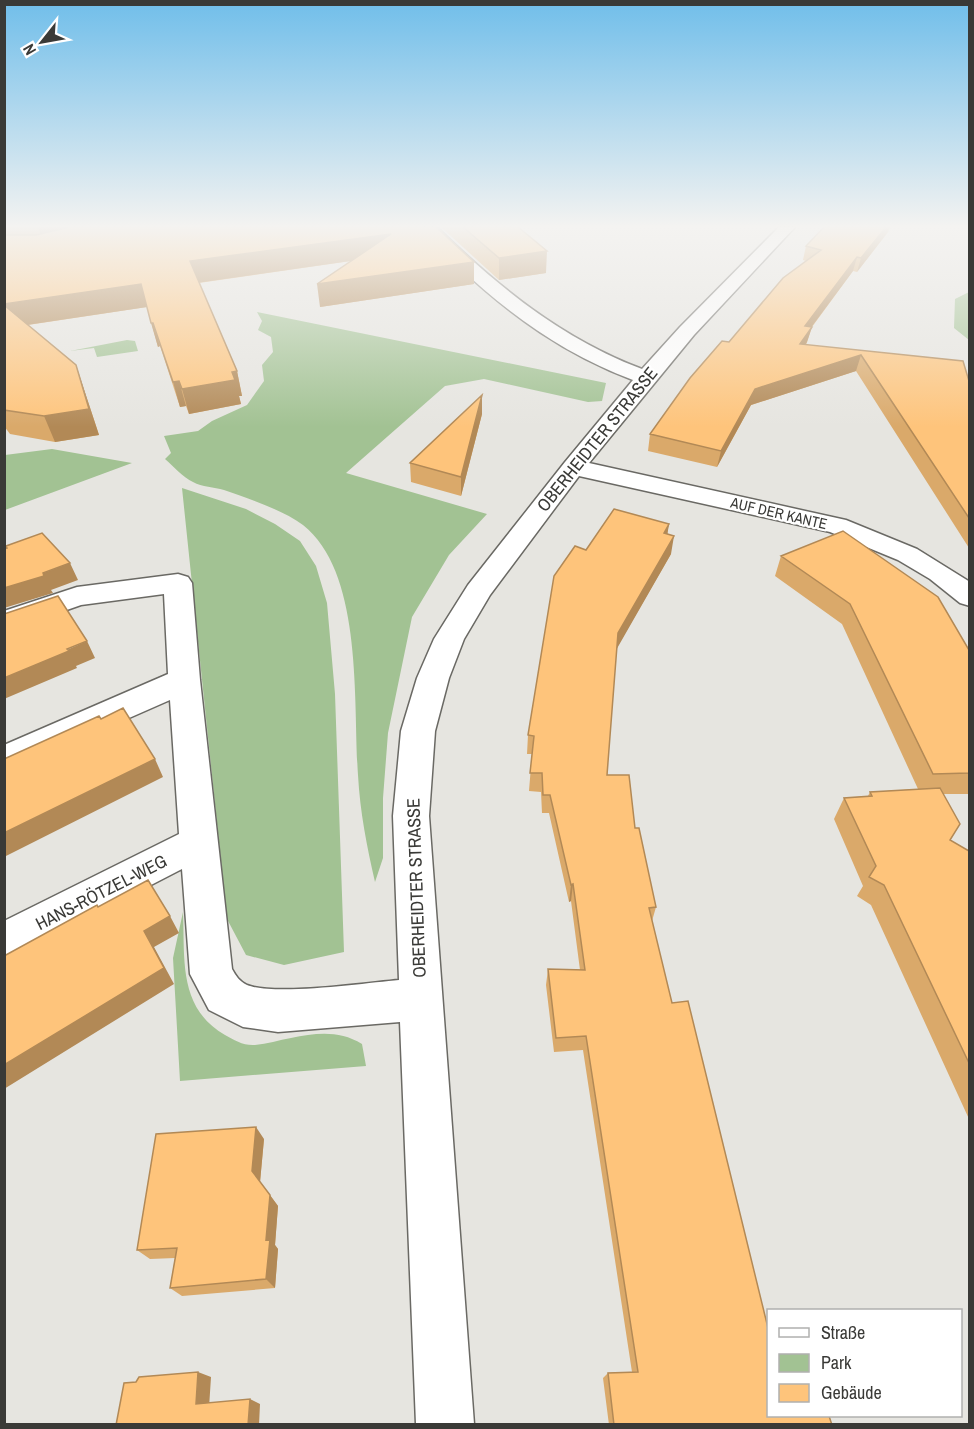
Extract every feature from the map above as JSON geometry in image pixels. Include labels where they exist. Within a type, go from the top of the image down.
[{"type":"street","points":[[501,294],[562,339],[600,360],[646,378]]},
{"type":"street","name":"OBERHEIDTER STRASSE","points":[[445,1425],[411,816],[418,731],[433,678],[449,639],[478,591],[573,467],[646,378],[723,294]]},
{"type":"street","name":"AUF DER KANTE","points":[[573,467],[837,526],[859,533],[919,559],[951,581],[969,597]]},
{"type":"street","points":[[4,622],[77,596],[178,583],[184,680],[211,974],[224,995],[243,1006],[278,1011],[421,999]]},
{"type":"street","points":[[4,760],[184,680]]},
{"type":"street","name":"HANS-RÖTZEL-WEG","points":[[4,942],[198,842]]},
{"type":"green space","points":[[969,294],[969,340],[954,328],[955,299]]},
{"type":"green space","points":[[257,312],[606,383],[602,401],[588,402],[484,379],[445,386],[346,473],[487,514],[449,555],[412,617],[388,733],[383,798],[383,858],[375,882],[364,829],[359,789],[352,641],[337,574],[323,547],[303,525],[285,514],[254,501],[193,482],[165,459],[171,453],[164,436],[198,431],[212,421],[247,405],[264,381],[262,365],[273,352],[271,337],[258,330],[262,321]]},
{"type":"green space","points":[[127,340],[135,341],[138,351],[97,357],[94,348],[70,351]]},
{"type":"green space","points":[[52,449],[132,463],[5,510],[5,455]]},
{"type":"green space","points":[[182,488],[246,509],[275,524],[300,541],[316,566],[327,603],[335,694],[344,952],[284,965],[246,955],[227,919]]},
{"type":"green space","points":[[183,912],[187,981],[199,1011],[210,1024],[232,1039],[251,1045],[318,1034],[345,1036],[362,1044],[366,1066],[180,1081],[173,958]]},
{"type":"building","points":[[4,294],[75,294],[4,304]]},
{"type":"building","points":[[143,294],[204,294],[237,371],[232,372],[235,380],[182,389],[179,381],[173,382],[153,323],[151,323]]},
{"type":"building","points":[[770,294],[829,294],[805,326],[812,327],[800,344],[963,361],[969,381],[969,518],[861,355],[755,389],[721,451],[650,434],[690,378],[722,341],[729,342]]},
{"type":"building","points":[[4,305],[76,365],[89,409],[44,416],[4,410]]},
{"type":"building","points":[[482,395],[461,477],[410,463]]},
{"type":"building","points":[[614,509],[669,524],[664,533],[674,536],[618,633],[607,775],[629,775],[635,828],[639,828],[656,907],[649,908],[672,1003],[688,1001],[767,1324],[767,1417],[829,1417],[832,1425],[614,1425],[608,1373],[638,1372],[586,1036],[556,1038],[548,969],[585,970],[573,884],[571,885],[550,795],[543,795],[542,773],[530,773],[534,736],[528,735],[554,576],[575,546],[586,550]]},
{"type":"building","points":[[843,531],[938,597],[969,650],[969,773],[933,774],[850,604],[781,556]]},
{"type":"building","points":[[42,533],[70,563],[43,573],[44,576],[4,588],[4,549],[7,548],[6,546]]},
{"type":"building","points":[[58,596],[87,641],[67,649],[69,651],[4,678],[4,614]]},
{"type":"building","points":[[123,708],[155,759],[4,833],[4,759],[99,716],[101,719]]},
{"type":"building","points":[[940,788],[960,824],[950,840],[969,851],[969,1063],[884,885],[869,877],[876,866],[844,798],[872,796],[870,792]]},
{"type":"building","points":[[148,880],[170,916],[144,931],[164,968],[4,1065],[4,956]]},
{"type":"building","points":[[256,1127],[252,1171],[270,1195],[266,1240],[270,1239],[266,1279],[170,1288],[177,1248],[137,1250],[156,1134]]},
{"type":"building","points":[[198,1372],[196,1404],[250,1399],[248,1425],[116,1425],[124,1383],[136,1382],[139,1377]]}]
